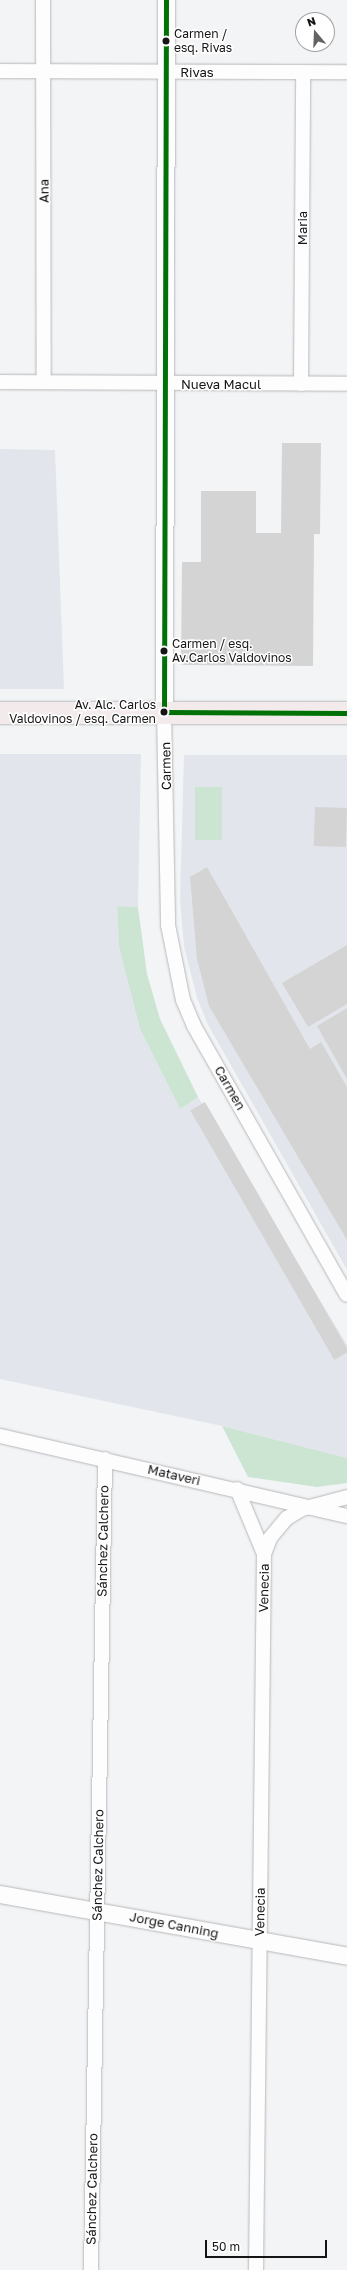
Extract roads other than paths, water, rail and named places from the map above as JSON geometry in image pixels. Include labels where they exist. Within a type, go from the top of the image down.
[{"type":"main road","points":[[0,713],[347,713]]},
{"type":"street","name":"Ana","points":[[43,0],[44,382]]},
{"type":"street","name":"Carmen","points":[[166,0],[164,72],[164,712],[168,925],[182,994],[194,1026],[347,1295]]},
{"type":"street","name":"Rivas","points":[[0,71],[347,72]]},
{"type":"street","name":"Maria","points":[[301,384],[303,72]]},
{"type":"street","name":"Nueva Macul","points":[[0,382],[347,384]]},
{"type":"street","name":"Mataveri","points":[[0,1436],[310,1507],[347,1497]]},
{"type":"street","name":"Sánchez Calchero","points":[[91,2270],[105,1459]]},
{"type":"street","name":"Venecia","points":[[236,1489],[264,1554],[256,2270]]},
{"type":"street","name":"Venecia","points":[[264,1554],[283,1521],[310,1507]]},
{"type":"street","points":[[310,1507],[347,1516]]},
{"type":"street","name":"Jorge Canning","points":[[0,1894],[97,1910],[347,1956]]},
{"type":"place","name":"Carmen / esq. Rivas","points":[[166,41]]},
{"type":"place","name":"Carmen / esq. Av.Carlos Valdovinos","points":[[164,651]]},
{"type":"place","name":"Av. Alc. Carlos Valdovinos / esq. Carmen","points":[[164,712]]}]
